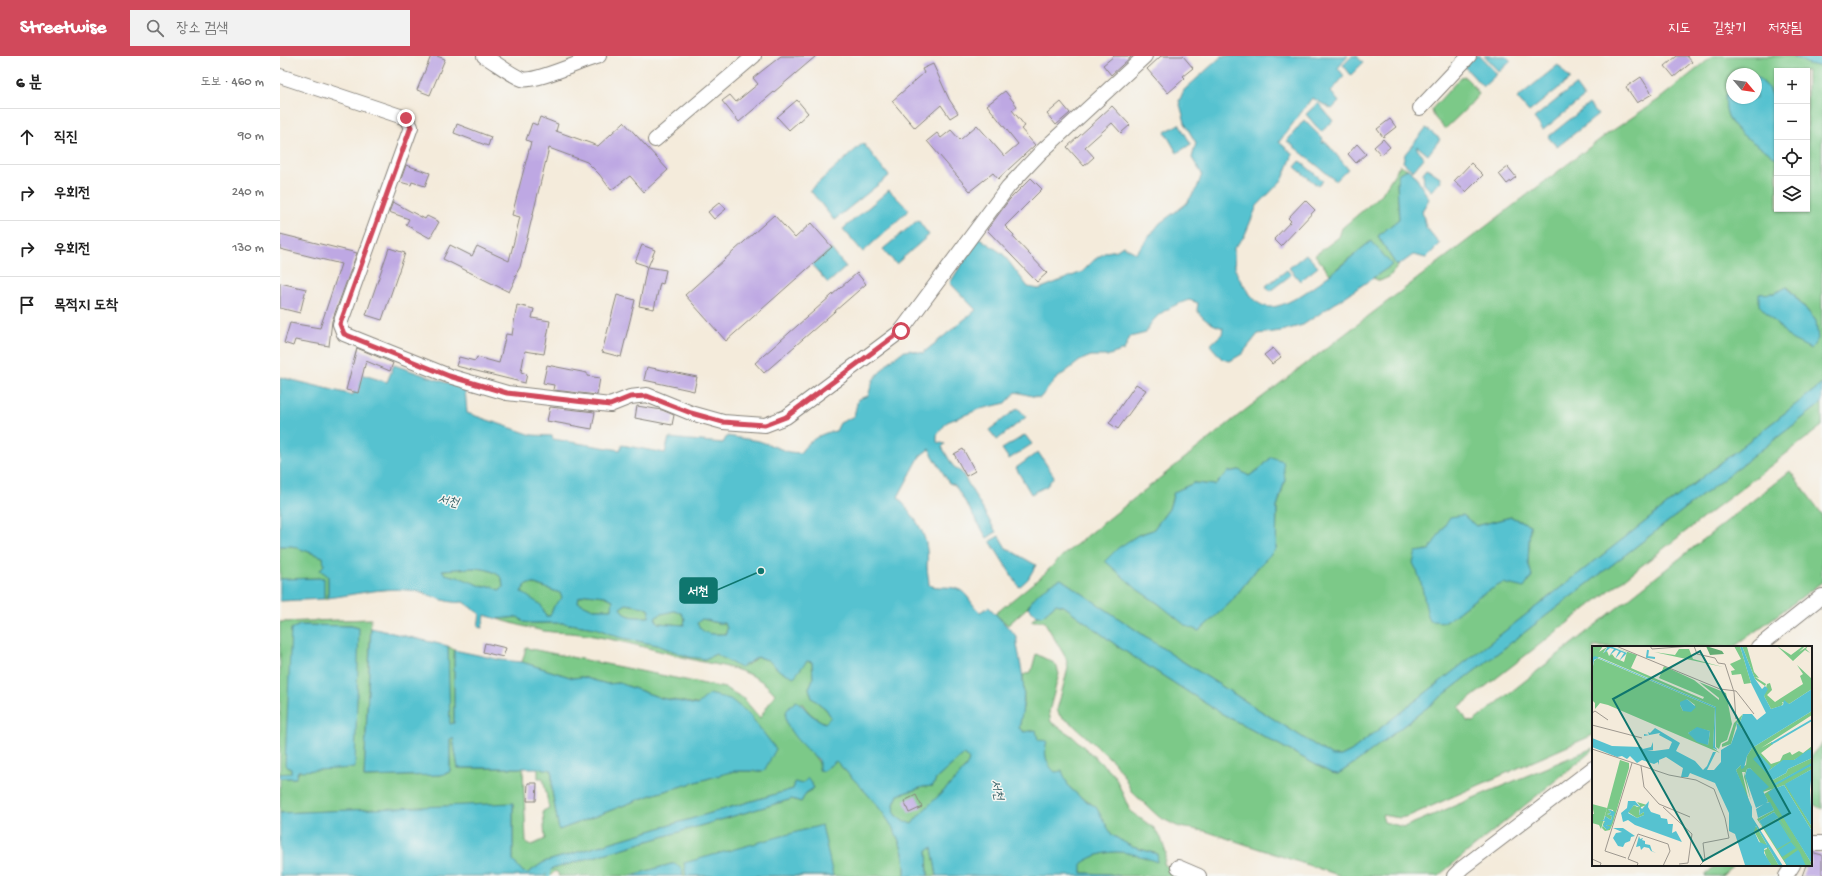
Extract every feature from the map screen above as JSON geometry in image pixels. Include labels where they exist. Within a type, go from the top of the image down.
[{"type":"street","points":[[484,56],[522,79],[535,79],[599,56]]},
{"type":"street","points":[[655,140],[754,56]]},
{"type":"street","points":[[280,76],[406,118],[411,127],[340,324],[344,334],[449,376],[507,393],[610,405],[630,397],[647,396],[691,413],[723,422],[765,425],[786,417],[901,331],[1008,187],[1041,152],[1145,56]]},
{"type":"street","points":[[1420,108],[1469,56]]},
{"type":"street","points":[[1759,646],[1822,596]]},
{"type":"street","points":[[1454,876],[1462,868],[1592,769]]},
{"type":"street","points":[[1812,844],[1822,843]]},
{"type":"street","points":[[1786,876],[1792,866]]},
{"type":"street","points":[[1178,867],[1199,876]]},
{"type":"green space","points":[[1713,56],[1793,56],[1808,64],[1822,67],[1822,384],[1351,751],[1341,756],[1332,756],[1174,656],[1061,579],[1031,601],[1028,607],[1008,625],[995,614],[1043,575],[1062,556],[1244,411],[1603,137],[1658,100]],"holes":[[[1788,287],[1816,321],[1791,339],[1777,322],[1760,294],[1775,293]],[[1271,457],[1285,480],[1277,507],[1276,549],[1259,566],[1230,603],[1199,631],[1138,590],[1138,535],[1153,530],[1169,509],[1174,492],[1194,483],[1215,485],[1228,472],[1239,470],[1249,476],[1262,467]],[[1463,515],[1476,526],[1511,517],[1530,525],[1528,562],[1532,576],[1503,582],[1479,596],[1446,622],[1425,592],[1422,581],[1422,570],[1425,559],[1431,549],[1447,530]]]},
{"type":"green space","points":[[1465,77],[1479,94],[1445,129],[1435,118],[1431,110],[1460,78]]},
{"type":"green space","points":[[1400,165],[1408,169],[1399,173],[1397,182],[1399,219],[1378,236],[1396,265],[1399,265],[1389,277],[1380,281],[1373,278],[1391,265],[1371,241],[1330,274],[1315,255],[1339,237],[1342,228],[1381,195]]},
{"type":"green space","points":[[1822,403],[1822,426],[1459,707],[1467,721],[1473,722],[1790,471],[1822,514],[1822,582],[1735,646],[1592,646],[1592,735],[1409,816],[1400,818],[1382,815],[1384,822],[1404,827],[1592,748],[1592,751],[1438,876],[1341,876],[1205,831],[1179,827],[1159,817],[1131,791],[1124,776],[1114,762],[1071,723],[1060,716],[1057,710],[1068,668],[1066,658],[1044,621],[1031,621],[1036,616],[1042,616],[1056,604],[1064,606],[1120,648],[1219,712],[1331,773],[1338,774],[1359,760]]},
{"type":"green space","points":[[280,546],[292,546],[323,557],[328,576],[328,598],[324,599],[323,578],[280,579]]},
{"type":"green space","points":[[472,568],[484,569],[495,573],[502,578],[503,587],[500,591],[498,589],[484,587],[444,574],[442,570]]},
{"type":"green space","points":[[526,584],[535,584],[560,593],[562,598],[554,606],[550,616],[546,616],[544,610],[521,592]]},
{"type":"green space","points":[[587,594],[605,596],[613,600],[612,609],[593,609],[578,602],[579,597]]},
{"type":"green space","points":[[626,604],[643,607],[650,610],[649,617],[629,616],[620,608]]},
{"type":"green space","points":[[674,611],[681,613],[685,619],[684,625],[658,623],[655,618],[661,614]]},
{"type":"green space","points":[[518,617],[524,622],[530,623],[563,623],[596,628],[618,637],[657,645],[689,657],[705,659],[716,654],[747,665],[758,657],[768,660],[780,671],[807,661],[812,662],[813,679],[809,688],[812,698],[826,709],[831,717],[825,723],[812,715],[802,703],[786,720],[789,727],[820,764],[823,771],[836,761],[883,812],[900,842],[904,859],[905,876],[683,876],[682,870],[675,863],[629,876],[558,876],[559,874],[555,871],[550,876],[544,876],[552,869],[792,799],[801,802],[806,793],[814,788],[808,779],[802,784],[795,783],[793,789],[544,862],[528,873],[523,873],[513,860],[513,804],[280,813],[280,778],[296,778],[359,628],[351,626],[300,625],[291,629],[291,774],[280,774],[280,622],[371,619],[364,777],[441,775],[450,772],[450,738],[453,738],[458,768],[523,768],[526,842],[532,845],[545,839],[543,811],[549,808],[543,778],[538,778],[538,768],[552,770],[552,791],[559,830],[651,795],[734,771],[764,771],[757,726],[748,713],[661,698],[619,683],[607,684],[582,677],[573,678],[522,662],[526,648],[725,688],[743,698],[760,718],[775,694],[757,678],[725,666],[622,642],[576,633],[544,631],[497,619]]},
{"type":"green space","points":[[702,619],[724,623],[727,628],[726,634],[713,634],[705,632],[697,623]]},
{"type":"green space","points":[[448,646],[454,650],[454,723],[449,724]]},
{"type":"green space","points":[[1036,654],[1054,663],[1059,674],[1049,712],[1051,722],[1072,736],[1115,776],[1130,811],[1154,828],[1161,838],[1166,853],[1164,864],[1176,872],[1177,876],[1120,876],[1082,873],[1081,863],[1101,854],[1110,852],[1127,853],[1156,861],[1158,854],[1132,847],[1112,835],[1090,802],[1080,797],[1069,787],[1065,780],[1049,768],[1044,751],[1038,740],[1019,728],[1024,702],[1023,675],[1031,672]]},
{"type":"green space","points":[[1822,743],[1822,809],[1812,804],[1812,755]]},
{"type":"green space","points":[[964,754],[969,760],[966,767],[912,824],[903,821],[895,815],[894,804],[898,795],[923,787],[933,786],[936,779]]},
{"type":"green space","points":[[932,847],[937,876],[928,876],[927,850]]},
{"type":"green space","points":[[1714,866],[1733,866],[1722,876],[1705,876]]},
{"type":"water","points":[[1222,56],[1348,56],[1338,68],[1344,76],[1331,92],[1339,102],[1332,109],[1312,98],[1279,142],[1293,154],[1283,179],[1257,206],[1244,237],[1234,248],[1235,268],[1241,282],[1253,298],[1258,303],[1271,307],[1282,305],[1309,290],[1371,241],[1392,265],[1303,325],[1281,331],[1258,334],[1242,354],[1230,361],[1222,359],[1210,345],[1222,334],[1223,328],[1205,319],[1197,310],[1198,303],[1189,300],[1169,308],[1157,316],[1146,333],[1130,337],[1124,350],[1107,356],[1091,356],[1081,360],[1055,380],[1040,398],[1016,392],[1006,403],[980,409],[947,422],[937,435],[937,442],[945,444],[942,447],[953,466],[962,473],[996,532],[987,538],[955,485],[949,483],[929,449],[920,456],[898,497],[916,521],[924,537],[929,585],[960,590],[980,612],[989,607],[1017,637],[1023,686],[1023,703],[1019,728],[1024,732],[1036,730],[1038,740],[1047,741],[1046,758],[1049,765],[1055,772],[1062,771],[1069,787],[1080,797],[1096,807],[1112,835],[1132,847],[1158,854],[1157,862],[1128,853],[1110,852],[1101,854],[1082,863],[1082,873],[1120,876],[937,876],[932,848],[927,850],[928,876],[905,876],[904,859],[900,843],[883,813],[872,799],[836,761],[823,771],[819,770],[819,760],[802,745],[787,724],[787,710],[796,701],[818,720],[825,723],[831,717],[826,709],[812,698],[809,688],[813,679],[812,662],[807,661],[794,677],[780,671],[768,660],[758,657],[740,668],[716,654],[705,659],[689,657],[657,645],[618,637],[596,628],[563,623],[530,623],[524,622],[518,617],[497,619],[485,615],[482,628],[478,627],[480,614],[463,602],[449,602],[415,591],[397,589],[328,598],[328,576],[320,570],[324,565],[323,557],[292,546],[280,546],[280,377],[353,395],[360,374],[387,382],[394,365],[465,389],[467,413],[532,435],[552,436],[553,439],[620,450],[622,445],[665,453],[669,438],[723,443],[727,436],[759,441],[789,452],[800,453],[816,438],[826,433],[836,431],[840,423],[854,416],[858,399],[868,396],[873,380],[889,362],[902,352],[909,350],[923,353],[976,310],[950,283],[978,237],[1003,254],[1028,287],[1039,289],[1082,272],[1094,260],[1106,252],[1117,250],[1123,246],[1136,253],[1160,223],[1186,204],[1197,188],[1202,174],[1192,158],[1196,143],[1186,126],[1179,101],[1184,90]],"holes":[[[472,568],[488,570],[502,578],[503,587],[500,591],[493,586],[484,587],[461,578],[445,574],[442,570]],[[526,584],[535,584],[560,593],[562,598],[554,606],[550,616],[546,616],[541,605],[521,592]],[[587,594],[605,596],[613,600],[612,609],[593,609],[578,602],[579,597]],[[626,604],[644,607],[650,610],[649,617],[633,617],[623,612],[620,608]],[[674,611],[681,613],[685,619],[684,625],[658,623],[655,618],[661,614]],[[702,619],[724,623],[727,628],[726,634],[717,634],[705,632],[697,623]],[[964,754],[969,760],[966,767],[912,824],[903,821],[895,815],[894,804],[898,795],[923,787],[933,786],[936,779]]]},
{"type":"water","points":[[1352,56],[1357,56],[1363,63],[1351,75],[1343,65]]},
{"type":"water","points":[[1475,56],[1480,56],[1497,74],[1483,87],[1464,66]]},
{"type":"water","points":[[1484,56],[1506,56],[1511,61],[1499,72]]},
{"type":"water","points":[[1793,56],[1822,56],[1822,67],[1808,64]]},
{"type":"water","points":[[1558,65],[1570,79],[1529,112],[1517,98]]},
{"type":"water","points":[[1762,82],[1769,88],[1774,99],[1774,157],[1741,134],[1735,128],[1726,111],[1725,97],[1726,96],[1726,104],[1762,104]]},
{"type":"water","points":[[1575,85],[1584,97],[1543,130],[1534,118]]},
{"type":"water","points":[[1318,103],[1333,121],[1321,132],[1306,114]]},
{"type":"water","points":[[1589,104],[1598,115],[1557,147],[1548,137]]},
{"type":"water","points":[[1304,120],[1323,139],[1321,143],[1325,141],[1348,169],[1336,181],[1287,141]]},
{"type":"water","points":[[1179,124],[1191,144],[1177,153],[1165,132]]},
{"type":"water","points":[[1426,128],[1440,139],[1428,155],[1417,146],[1417,149],[1424,158],[1413,171],[1403,162],[1405,154]]},
{"type":"water","points":[[863,143],[889,176],[834,220],[810,190]]},
{"type":"water","points":[[1300,161],[1323,181],[1318,186],[1295,167]]},
{"type":"water","points":[[1427,168],[1440,177],[1441,181],[1431,191],[1424,184],[1423,173]]},
{"type":"water","points":[[1408,169],[1414,174],[1429,199],[1422,211],[1426,227],[1440,244],[1426,258],[1413,255],[1399,265],[1396,265],[1378,236],[1399,219],[1397,182],[1399,173]]},
{"type":"water","points":[[889,190],[909,210],[863,252],[843,229]]},
{"type":"water","points":[[918,220],[929,235],[896,264],[883,249]]},
{"type":"water","points":[[831,249],[846,267],[828,283],[812,265]]},
{"type":"water","points":[[1306,254],[1318,267],[1300,281],[1289,268]]},
{"type":"water","points":[[1287,270],[1291,275],[1270,291],[1266,286]]},
{"type":"water","points":[[1787,287],[1816,321],[1818,339],[1811,349],[1791,339],[1759,305],[1759,294],[1775,293]]},
{"type":"water","points":[[1822,384],[1822,403],[1359,760],[1338,774],[1331,773],[1219,712],[1120,648],[1064,606],[1056,604],[1042,616],[1036,616],[1028,607],[1042,590],[1061,579],[1174,656],[1332,756],[1341,756],[1351,751]]},
{"type":"water","points":[[1018,408],[1026,417],[997,440],[989,430]]},
{"type":"water","points":[[1025,435],[1032,444],[1009,459],[1002,449]]},
{"type":"water","points":[[1038,452],[1054,476],[1047,486],[1031,494],[1016,468]]},
{"type":"water","points":[[1271,457],[1283,461],[1285,480],[1277,507],[1276,549],[1259,566],[1230,603],[1199,631],[1186,626],[1159,604],[1138,590],[1105,561],[1118,548],[1138,535],[1153,530],[1169,509],[1174,492],[1194,483],[1215,485],[1228,472],[1239,470],[1249,476],[1262,467]]},
{"type":"water","points":[[1463,515],[1476,526],[1511,517],[1530,525],[1528,562],[1532,576],[1524,588],[1503,583],[1479,596],[1446,622],[1430,621],[1420,578],[1413,563],[1416,552],[1429,550],[1450,517]]},
{"type":"water","points":[[999,536],[1006,548],[1036,565],[1028,579],[1019,587],[990,541]]},
{"type":"water","points":[[324,578],[324,599],[280,601],[280,579]]},
{"type":"water","points":[[300,625],[351,626],[359,628],[355,768],[298,771],[296,778],[280,778],[280,774],[291,773],[291,769],[285,765],[291,629]]},
{"type":"water","points":[[371,628],[448,646],[450,724],[454,723],[454,650],[501,660],[522,662],[573,678],[582,677],[607,684],[619,683],[661,698],[697,705],[709,694],[730,699],[748,713],[776,749],[764,771],[734,771],[651,795],[559,830],[552,791],[552,770],[538,768],[458,768],[453,738],[450,739],[450,772],[441,775],[364,777]]},
{"type":"water","points":[[808,778],[814,788],[806,793],[801,802],[792,799],[552,869],[544,876],[280,876],[280,813],[513,803],[513,860],[523,872],[528,873],[544,862],[793,789],[795,782],[802,784]]},
{"type":"water","points":[[822,825],[833,876],[686,876],[684,863]]},
{"type":"water","points":[[675,863],[682,870],[683,876],[629,876]]},
{"type":"building","points":[[431,56],[437,56],[445,59],[430,95],[417,90]]},
{"type":"building","points":[[781,56],[816,56],[739,122],[722,101],[730,95],[736,102],[758,84],[753,78]]},
{"type":"building","points":[[1114,56],[1132,56],[1111,75],[1103,65]]},
{"type":"building","points":[[1161,56],[1183,56],[1193,68],[1183,76],[1185,78],[1168,93],[1147,69]]},
{"type":"building","points":[[1677,56],[1687,56],[1692,62],[1674,77],[1665,66]]},
{"type":"building","points":[[933,64],[949,99],[958,113],[950,118],[941,105],[915,128],[892,101],[924,73],[922,69]]},
{"type":"building","points":[[1641,77],[1652,94],[1637,103],[1626,87]]},
{"type":"building","points":[[1005,91],[1017,106],[1012,110],[1025,126],[1021,129],[1035,145],[998,179],[993,173],[970,191],[927,141],[937,133],[941,138],[951,130],[960,140],[977,125],[1004,156],[1018,144],[987,105]]},
{"type":"building","points":[[797,100],[808,113],[789,130],[777,117]]},
{"type":"building","points":[[1061,102],[1070,113],[1056,125],[1047,114]]},
{"type":"building","points":[[1112,106],[1130,125],[1121,133],[1112,123],[1085,147],[1094,157],[1084,166],[1067,147]]},
{"type":"building","points":[[540,117],[558,124],[556,131],[598,146],[624,122],[668,170],[644,192],[630,176],[611,190],[599,174],[587,162],[549,148],[520,267],[509,292],[443,259],[450,245],[472,256],[477,246],[509,261],[520,217],[512,215],[531,142],[526,140],[532,123],[537,125]]},
{"type":"building","points":[[1390,119],[1396,127],[1383,137],[1377,129]]},
{"type":"building","points":[[457,124],[491,137],[488,146],[454,133]]},
{"type":"building","points":[[1383,139],[1390,147],[1381,155],[1374,147]]},
{"type":"building","points":[[1357,144],[1366,154],[1356,163],[1348,154]]},
{"type":"building","points":[[1471,163],[1483,175],[1466,192],[1454,181]]},
{"type":"building","points":[[406,165],[430,173],[425,186],[412,182],[411,185],[400,182]]},
{"type":"building","points":[[1508,167],[1516,177],[1507,184],[1499,174]]},
{"type":"building","points":[[1031,178],[1042,189],[1005,226],[1014,235],[1013,237],[1047,273],[1037,282],[987,230],[1009,200]]},
{"type":"building","points":[[1305,200],[1315,210],[1281,246],[1274,239],[1291,221],[1288,218]]},
{"type":"building","points":[[393,202],[425,219],[427,216],[439,222],[430,238],[406,225],[409,219],[389,212]]},
{"type":"building","points":[[720,202],[726,209],[714,219],[708,212]]},
{"type":"building","points":[[774,215],[795,238],[811,223],[832,247],[726,341],[685,295]]},
{"type":"building","points":[[280,234],[357,253],[332,321],[329,346],[295,340],[293,346],[284,343],[290,323],[320,328],[341,264],[280,249]]},
{"type":"building","points":[[642,245],[655,250],[648,267],[666,270],[663,284],[660,283],[654,309],[639,306],[647,266],[635,262]]},
{"type":"building","points":[[389,248],[405,253],[382,320],[366,315]]},
{"type":"building","points":[[857,273],[866,284],[764,373],[755,363]]},
{"type":"building","points":[[280,283],[306,289],[300,313],[280,308]]},
{"type":"building","points":[[617,295],[635,300],[621,357],[602,352]]},
{"type":"building","points":[[517,305],[534,309],[532,318],[550,321],[544,354],[525,351],[521,372],[527,374],[525,383],[456,366],[459,357],[475,361],[477,357],[499,363],[506,334],[512,335]]},
{"type":"building","points":[[357,348],[393,363],[390,371],[366,361],[358,393],[346,390]]},
{"type":"building","points":[[1273,348],[1281,357],[1272,364],[1264,355]]},
{"type":"building","points":[[547,365],[587,373],[587,376],[600,378],[597,395],[553,390],[554,385],[543,383]]},
{"type":"building","points":[[647,367],[697,377],[694,391],[644,380]]},
{"type":"building","points":[[1136,384],[1146,390],[1118,429],[1109,423]]},
{"type":"building","points":[[637,406],[662,410],[674,415],[672,425],[635,418]]},
{"type":"building","points":[[550,407],[595,412],[592,429],[547,421]]},
{"type":"building","points":[[963,449],[975,471],[966,476],[954,454]]},
{"type":"building","points":[[485,643],[506,648],[503,657],[483,652]]},
{"type":"building","points":[[528,783],[537,783],[536,801],[527,801]]},
{"type":"building","points":[[916,795],[922,807],[909,813],[904,801]]},
{"type":"building","points":[[1812,852],[1822,855],[1822,876],[1802,876],[1806,866],[1812,866]]},
{"type":"waterway","points":[[548,876],[549,867]]},
{"type":"place","name":"서천","points":[[761,571]]},
{"type":"route","points":[[406,118],[411,127],[340,324],[344,334],[449,376],[507,393],[610,405],[630,397],[647,396],[691,413],[723,422],[765,425],[786,417],[901,331]]}]
